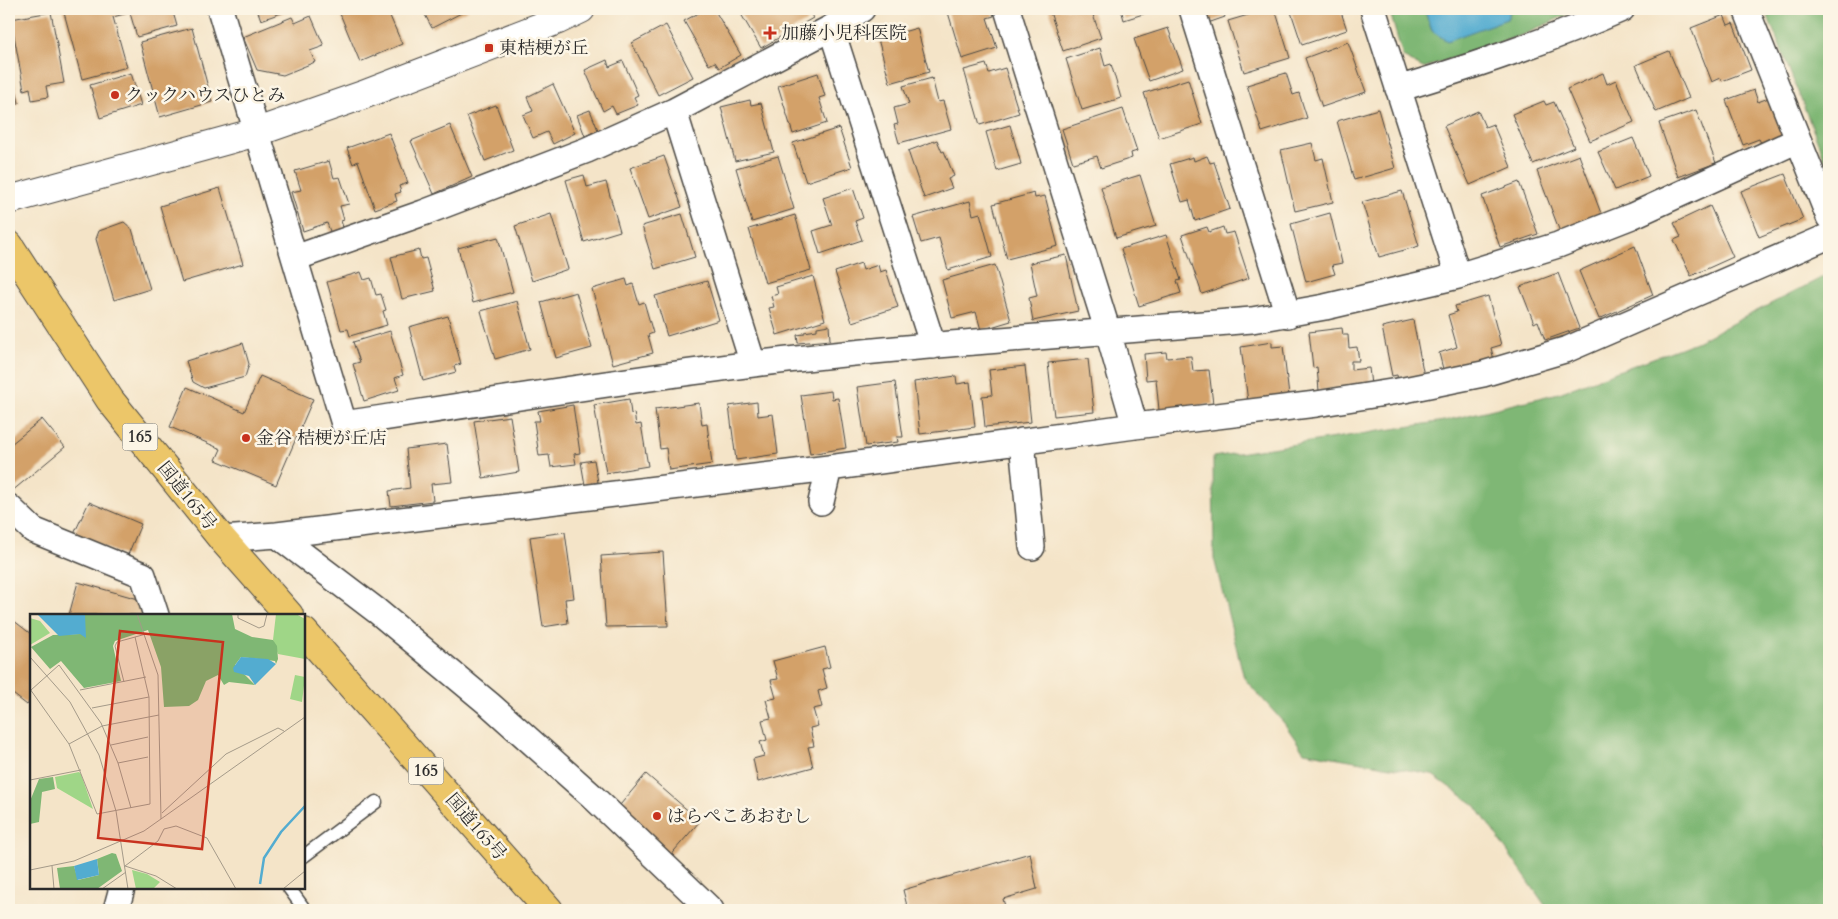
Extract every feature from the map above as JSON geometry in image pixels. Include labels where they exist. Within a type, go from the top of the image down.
[{"type":"highway","name":"国道165号","points":[[9,245],[110,400],[222,539],[288,614]]},
{"type":"highway","name":"国道165号","points":[[305,633],[549,910]]},
{"type":"street","points":[[220,9],[344,424],[753,364],[932,346],[1252,320],[1288,315],[1458,276],[1558,245],[1632,216],[1798,140]]},
{"type":"street","points":[[9,200],[257,132],[381,88],[558,20],[581,9]]},
{"type":"street","points":[[295,258],[506,182],[587,150],[674,111],[832,28],[862,9]]},
{"type":"street","points":[[1007,9],[1108,332],[1135,426]]},
{"type":"street","points":[[1192,9],[1288,315]]},
{"type":"street","points":[[1373,9],[1458,276]]},
{"type":"street","points":[[1398,89],[1525,48],[1572,31],[1622,9]]},
{"type":"street","points":[[1746,9],[1829,217]]},
{"type":"street","points":[[832,28],[932,346]]},
{"type":"street","points":[[674,111],[753,364]]},
{"type":"street","points":[[222,539],[277,536],[829,468],[1135,426],[1316,404],[1404,390],[1483,374],[1568,349],[1829,236]]},
{"type":"street","points":[[1022,441],[1032,547]]},
{"type":"street","points":[[821,502],[829,468]]},
{"type":"street","points":[[9,507],[33,530],[142,575],[156,614]]},
{"type":"street","points":[[277,536],[377,611],[489,704],[592,796],[711,910]]},
{"type":"street","points":[[116,910],[122,889]]},
{"type":"lane","points":[[305,855],[376,802]]},
{"type":"lane","points":[[290,889],[305,910]]},
{"type":"green space","points":[[1389,9],[1424,9],[1432,31],[1507,19],[1511,9],[1579,9],[1525,34],[1423,68],[1403,57]]},
{"type":"green space","points":[[1765,9],[1829,9],[1829,170]]},
{"type":"green space","points":[[1829,274],[1829,910],[1544,910],[1547,908],[1475,805],[1431,774],[1304,752],[1284,723],[1244,678],[1214,558],[1213,457],[1444,421],[1559,393],[1696,342]]},
{"type":"water","points":[[1424,9],[1511,9],[1507,19],[1447,41],[1432,31]]},
{"type":"building","points":[[63,9],[127,9],[128,13],[113,17],[127,67],[82,79]]},
{"type":"building","points":[[136,9],[172,9],[177,26],[137,37],[130,13],[136,11]]},
{"type":"building","points":[[257,9],[293,9],[261,20]]},
{"type":"building","points":[[338,9],[387,9],[402,44],[360,62]]},
{"type":"building","points":[[422,9],[469,9],[432,28]]},
{"type":"building","points":[[706,9],[714,9],[741,55],[719,68],[715,62],[709,65],[684,21]]},
{"type":"building","name":"加藤小児科医院","points":[[738,9],[808,9],[813,18],[761,48]]},
{"type":"building","points":[[947,9],[991,9],[994,16],[987,18],[997,48],[962,59]]},
{"type":"building","points":[[1049,9],[1091,9],[1101,38],[1063,51]]},
{"type":"building","points":[[1121,9],[1159,9],[1124,20]]},
{"type":"building","points":[[1200,9],[1222,9],[1225,17],[1205,24]]},
{"type":"building","points":[[1228,9],[1249,9],[1230,15]]},
{"type":"building","points":[[1268,9],[1275,9],[1290,58],[1244,72],[1228,21]]},
{"type":"building","points":[[1290,9],[1340,9],[1347,30],[1302,45]]},
{"type":"building","points":[[51,12],[64,83],[46,86],[48,97],[32,100],[30,88],[24,90],[11,19]]},
{"type":"building","points":[[1724,15],[1728,25],[1733,23],[1751,70],[1722,81],[1721,78],[1712,82],[1691,28]]},
{"type":"building","points":[[311,16],[324,46],[310,51],[315,62],[283,75],[257,70],[243,37],[292,17],[295,23]]},
{"type":"building","points":[[666,25],[693,77],[658,95],[632,43]]},
{"type":"building","points":[[192,28],[212,102],[160,117],[140,42]]},
{"type":"building","points":[[917,28],[929,72],[890,83],[878,39]]},
{"type":"building","points":[[1168,28],[1183,69],[1149,81],[1134,39]]},
{"type":"building","points":[[1348,42],[1366,92],[1322,107],[1305,58]]},
{"type":"building","points":[[1100,48],[1105,66],[1111,64],[1121,98],[1082,110],[1066,59]]},
{"type":"building","points":[[1669,51],[1689,98],[1656,112],[1636,65]]},
{"type":"building","points":[[9,57],[19,103],[9,106]]},
{"type":"building","points":[[607,60],[609,67],[623,61],[638,95],[634,97],[638,105],[616,114],[612,106],[603,111],[585,70]]},
{"type":"building","points":[[986,64],[989,73],[1005,68],[1019,113],[980,125],[964,70]]},
{"type":"building","name":"クックハウスひとみ","points":[[131,73],[141,105],[100,118],[90,85]]},
{"type":"building","points":[[818,73],[825,96],[819,98],[827,123],[793,134],[778,86]]},
{"type":"building","points":[[1286,73],[1293,95],[1299,93],[1307,118],[1262,132],[1247,85]]},
{"type":"building","points":[[1603,73],[1607,84],[1616,80],[1634,122],[1590,141],[1567,89]]},
{"type":"building","points":[[932,78],[938,102],[943,101],[951,129],[899,143],[894,125],[898,124],[894,108],[909,104],[903,86]]},
{"type":"building","points":[[1188,79],[1202,124],[1159,138],[1144,93]]},
{"type":"building","points":[[553,84],[575,133],[553,144],[547,132],[533,138],[523,115],[533,111],[527,97]]},
{"type":"building","points":[[1754,90],[1758,102],[1771,97],[1786,135],[1762,145],[1759,139],[1743,145],[1726,100]]},
{"type":"building","points":[[750,100],[751,105],[761,103],[774,152],[735,161],[721,107]]},
{"type":"building","points":[[1544,101],[1546,105],[1554,102],[1574,147],[1533,164],[1512,114]]},
{"type":"building","points":[[496,105],[513,150],[485,161],[467,116]]},
{"type":"building","points":[[1123,109],[1137,151],[1131,153],[1132,158],[1101,168],[1097,156],[1073,163],[1062,129]]},
{"type":"building","points":[[1378,109],[1395,168],[1354,180],[1337,121]]},
{"type":"building","points":[[590,110],[598,130],[585,136],[577,115]]},
{"type":"building","points":[[1696,110],[1716,163],[1678,177],[1659,123]]},
{"type":"building","points":[[1478,111],[1485,127],[1493,124],[1511,167],[1470,185],[1444,126]]},
{"type":"building","points":[[450,125],[472,177],[434,194],[411,141]]},
{"type":"building","points":[[1010,125],[1021,164],[997,171],[986,132]]},
{"type":"building","points":[[839,128],[852,167],[806,182],[793,143]]},
{"type":"building","points":[[389,133],[408,183],[399,186],[401,192],[395,194],[397,201],[375,209],[358,161],[353,164],[347,148]]},
{"type":"building","points":[[1633,138],[1649,176],[1615,190],[1598,152]]},
{"type":"building","points":[[937,140],[942,152],[944,151],[954,176],[948,179],[952,188],[924,198],[908,151]]},
{"type":"building","points":[[1312,143],[1316,160],[1323,158],[1333,202],[1295,211],[1281,150]]},
{"type":"building","points":[[1579,155],[1602,216],[1560,232],[1537,171]]},
{"type":"building","points":[[664,156],[682,207],[648,219],[630,168]]},
{"type":"building","points":[[778,156],[794,209],[752,222],[736,168]]},
{"type":"building","points":[[1207,156],[1210,163],[1214,162],[1230,209],[1195,221],[1189,200],[1182,202],[1170,164],[1193,157],[1194,161]]},
{"type":"building","points":[[329,161],[334,178],[340,177],[349,204],[340,206],[344,220],[341,221],[344,230],[331,234],[327,223],[303,231],[291,192],[301,190],[295,171]]},
{"type":"building","points":[[1785,174],[1803,219],[1759,237],[1741,191]]},
{"type":"building","points":[[584,175],[587,187],[606,182],[620,231],[584,242],[566,180]]},
{"type":"building","points":[[1140,175],[1156,226],[1116,238],[1101,187]]},
{"type":"building","points":[[1519,182],[1538,234],[1500,247],[1482,196]]},
{"type":"building","points":[[220,188],[243,264],[182,282],[160,206]]},
{"type":"building","points":[[853,188],[863,218],[855,221],[862,240],[820,254],[813,231],[832,225],[823,198]]},
{"type":"building","points":[[1402,191],[1419,246],[1379,257],[1362,202]]},
{"type":"building","points":[[1034,193],[1035,198],[1045,196],[1058,246],[1007,259],[993,204]]},
{"type":"building","points":[[970,201],[973,215],[980,213],[992,257],[948,270],[939,238],[921,243],[913,217]]},
{"type":"building","points":[[1710,206],[1733,257],[1691,276],[1674,240],[1681,237],[1674,223]]},
{"type":"building","points":[[1330,213],[1342,263],[1332,265],[1335,274],[1306,282],[1291,224]]},
{"type":"building","points":[[551,214],[568,269],[532,281],[515,226]]},
{"type":"building","points":[[682,214],[695,257],[655,269],[642,226]]},
{"type":"building","points":[[795,215],[811,270],[765,283],[749,229]]},
{"type":"building","points":[[124,222],[132,229],[150,289],[114,300],[96,239],[99,231]]},
{"type":"building","points":[[1207,227],[1209,232],[1223,227],[1225,234],[1234,232],[1249,278],[1202,294],[1182,235]]},
{"type":"building","points":[[1166,235],[1181,280],[1177,281],[1181,293],[1139,306],[1121,249]]},
{"type":"building","points":[[498,237],[513,292],[473,303],[458,248]]},
{"type":"building","points":[[1635,246],[1653,295],[1599,319],[1579,271]]},
{"type":"building","points":[[419,250],[421,259],[426,258],[435,291],[402,299],[391,257]]},
{"type":"building","points":[[1066,255],[1078,311],[1033,321],[1029,298],[1037,296],[1030,263]]},
{"type":"building","points":[[861,263],[863,270],[878,265],[880,272],[886,270],[898,307],[852,322],[835,272]]},
{"type":"building","points":[[995,265],[1011,321],[981,330],[976,312],[952,318],[942,280]]},
{"type":"building","points":[[361,272],[364,280],[371,278],[376,295],[381,294],[386,310],[383,311],[387,325],[350,336],[348,329],[341,330],[327,282]]},
{"type":"building","points":[[1558,273],[1579,328],[1545,340],[1538,321],[1534,323],[1520,287]]},
{"type":"building","points":[[813,276],[825,320],[777,335],[769,308],[774,307],[771,296],[778,294],[776,287]]},
{"type":"building","points":[[626,279],[628,286],[633,284],[639,304],[644,302],[653,333],[648,335],[653,353],[613,364],[592,289]]},
{"type":"building","points":[[707,281],[719,320],[667,336],[655,296]]},
{"type":"building","points":[[576,292],[592,348],[556,358],[541,302]]},
{"type":"building","points":[[1488,296],[1501,345],[1491,348],[1494,360],[1444,373],[1439,353],[1457,347],[1448,315],[1457,312],[1455,306]]},
{"type":"building","points":[[517,301],[530,349],[495,359],[481,311]]},
{"type":"building","points":[[448,316],[461,364],[454,366],[456,372],[423,381],[409,327]]},
{"type":"building","points":[[1413,320],[1424,376],[1398,381],[1397,375],[1392,376],[1382,327]]},
{"type":"building","points":[[829,325],[830,340],[798,343],[797,335],[817,330],[817,327]]},
{"type":"building","points":[[1342,328],[1343,335],[1348,335],[1349,348],[1357,347],[1359,361],[1351,361],[1351,370],[1369,368],[1371,385],[1319,391],[1317,367],[1313,368],[1309,332]]},
{"type":"building","points":[[390,331],[403,375],[395,378],[399,390],[364,401],[353,364],[360,362],[353,342]]},
{"type":"building","points":[[1272,342],[1272,347],[1283,346],[1289,396],[1248,402],[1241,347]]},
{"type":"building","points":[[243,343],[249,364],[245,377],[204,388],[193,382],[186,361]]},
{"type":"building","points":[[1166,352],[1167,358],[1191,356],[1193,371],[1209,370],[1213,404],[1159,410],[1156,379],[1146,380],[1144,354]]},
{"type":"building","points":[[1088,359],[1094,412],[1054,416],[1048,363]]},
{"type":"building","points":[[1025,366],[1031,422],[985,427],[982,396],[992,395],[989,370]]},
{"type":"building","name":"金谷 桔梗が丘店","points":[[260,376],[313,399],[276,485],[216,460],[221,449],[170,427],[187,387],[244,412]]},
{"type":"building","points":[[956,376],[957,384],[970,382],[975,427],[920,434],[914,382]]},
{"type":"building","points":[[895,382],[903,437],[897,437],[898,442],[866,446],[857,387]]},
{"type":"building","points":[[831,391],[832,399],[838,398],[846,448],[810,454],[801,395]]},
{"type":"building","points":[[629,399],[631,414],[634,413],[636,425],[641,424],[648,466],[606,473],[594,405]]},
{"type":"building","points":[[757,402],[758,416],[773,414],[778,454],[736,460],[729,406]]},
{"type":"building","points":[[699,403],[702,425],[707,424],[712,464],[669,470],[666,448],[660,449],[655,409]]},
{"type":"building","points":[[573,405],[580,453],[574,454],[576,464],[551,467],[549,455],[539,456],[534,421],[540,421],[538,411]]},
{"type":"building","points":[[510,416],[519,472],[483,478],[474,421]]},
{"type":"building","points":[[42,419],[65,447],[11,492],[9,489],[9,442],[11,444]]},
{"type":"building","points":[[447,444],[452,482],[431,484],[433,501],[391,506],[389,491],[410,488],[406,449]]},
{"type":"building","points":[[594,460],[598,482],[585,485],[581,462]]},
{"type":"building","points":[[89,502],[141,524],[127,557],[74,534]]},
{"type":"building","points":[[565,532],[574,598],[565,599],[568,623],[543,627],[530,537]]},
{"type":"building","points":[[663,552],[668,626],[606,627],[601,556]]},
{"type":"building","points":[[78,582],[149,602],[145,614],[69,614]]},
{"type":"building","points":[[9,617],[30,633],[30,701],[27,705],[9,691]]},
{"type":"building","points":[[825,647],[830,667],[822,669],[827,688],[818,691],[822,707],[813,709],[818,726],[810,728],[814,746],[808,747],[813,767],[758,782],[753,759],[764,756],[760,742],[767,740],[762,720],[771,718],[766,700],[776,698],[771,680],[778,679],[773,661]]},
{"type":"building","name":"はらぺこあおむし","points":[[646,774],[700,821],[668,858],[615,811]]},
{"type":"building","points":[[1030,853],[1037,889],[1003,899],[1006,910],[908,910],[903,890]]},
{"type":"place","name":"加藤小児科医院","points":[[770,33]]},
{"type":"place","name":"東桔梗が丘","points":[[489,48]]},
{"type":"place","name":"クックハウスひとみ","points":[[115,95]]},
{"type":"place","name":"金谷 桔梗が丘店","points":[[246,438]]},
{"type":"place","name":"はらぺこあおむし","points":[[657,816]]}]
